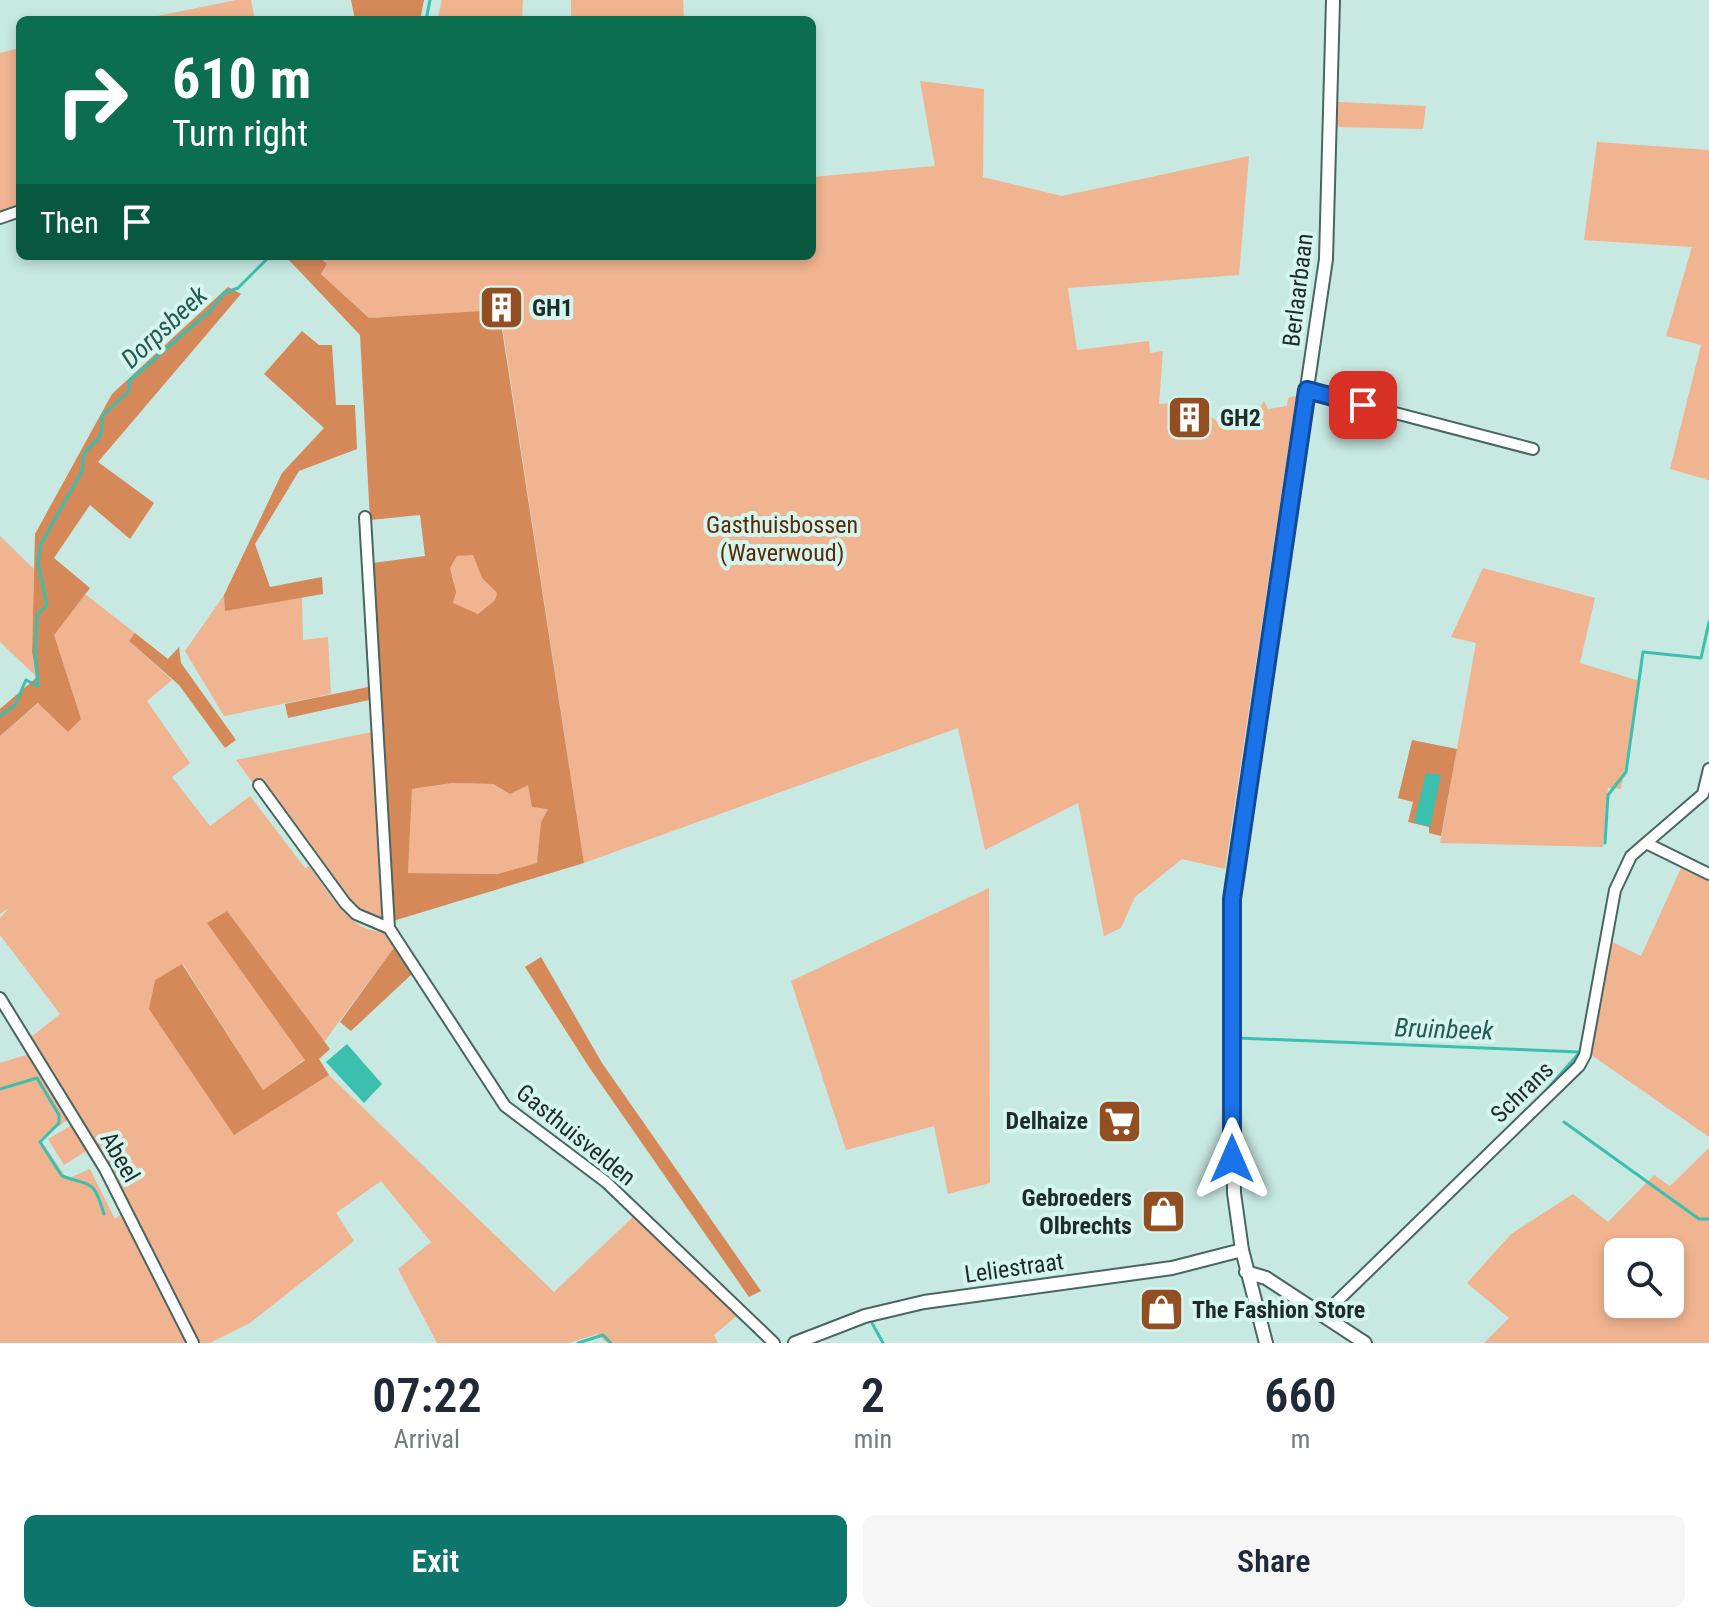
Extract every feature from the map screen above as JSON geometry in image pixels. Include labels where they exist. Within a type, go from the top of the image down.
[{"type":"street","name":"Berlaarbaan","points":[[1266,1343],[1246,1272],[1232,1159],[1232,899],[1307,390],[1329,210],[1333,0]]},
{"type":"street","points":[[1307,390],[1533,449]]},
{"type":"street","name":"Gasthuisvelden","points":[[365,517],[389,928],[505,1106],[606,1182],[774,1343]]},
{"type":"street","name":"Schrans","points":[[1323,1315],[1579,1066],[1585,1055],[1615,890],[1624,864],[1703,794],[1709,769]]},
{"type":"street","points":[[259,785],[345,903],[356,914],[389,928]]},
{"type":"street","points":[[1646,843],[1709,874]]},
{"type":"street","name":"Abeel","points":[[0,998],[105,1169],[193,1343]]},
{"type":"street","name":"Leliestraat","points":[[795,1343],[865,1316],[924,1302],[1172,1268],[1242,1250]]},
{"type":"street","points":[[1246,1272],[1266,1278],[1365,1343]]},
{"type":"green space","points":[[236,0],[251,0],[254,16],[158,16]]},
{"type":"green space","points":[[442,0],[523,0],[522,16],[438,16]]},
{"type":"green space","points":[[571,0],[683,0],[684,16],[571,16]]},
{"type":"green space","points":[[16,49],[16,205],[0,211],[0,53]]},
{"type":"green space","name":"Gasthuisbossen (Waverwoud)","points":[[920,81],[984,89],[983,177],[1062,196],[1249,156],[1239,275],[1068,288],[1077,350],[1149,341],[1150,353],[1163,351],[1159,404],[1194,403],[1219,423],[1253,419],[1264,401],[1268,409],[1287,406],[1288,398],[1296,396],[1225,869],[1182,859],[1135,897],[1121,928],[1104,936],[1078,803],[985,850],[958,728],[584,863],[500,311],[369,318],[321,274],[327,264],[322,260],[816,260],[816,177],[935,166]]},
{"type":"green space","points":[[1338,102],[1426,106],[1423,129],[1336,127]]},
{"type":"green space","points":[[1597,142],[1709,150],[1709,480],[1670,469],[1701,345],[1666,336],[1692,247],[1584,240]]},
{"type":"green space","points":[[0,536],[34,569],[32,653],[37,677],[0,642]]},
{"type":"green space","points":[[473,554],[482,578],[497,593],[495,600],[478,614],[452,604],[454,582],[450,568],[457,556]]},
{"type":"green space","points":[[1483,568],[1595,598],[1580,663],[1640,681],[1621,789],[1608,788],[1603,847],[1440,843],[1476,643],[1451,637]]},
{"type":"green space","points":[[85,594],[135,633],[129,641],[172,680],[147,701],[190,763],[172,777],[210,826],[250,796],[341,909],[361,926],[385,931],[395,946],[324,1042],[227,911],[208,923],[305,1059],[263,1090],[183,964],[155,980],[234,1134],[329,1075],[554,1292],[635,1215],[740,1313],[714,1335],[718,1343],[607,1343],[597,1334],[569,1343],[437,1343],[398,1269],[431,1242],[381,1181],[336,1213],[354,1241],[250,1323],[210,1343],[0,1343],[0,1063],[32,1053],[69,1119],[40,1139],[67,1179],[90,1169],[115,1219],[129,1209],[96,1145],[30,1038],[60,1014],[0,935],[0,918],[9,908],[0,914],[0,736],[39,703],[68,732],[53,635]]},
{"type":"green space","points":[[224,595],[226,610],[302,597],[303,640],[328,637],[331,694],[224,716],[185,651]]},
{"type":"green space","points":[[372,732],[384,922],[362,919],[303,851],[236,760]]},
{"type":"green space","points":[[452,783],[493,784],[510,794],[528,784],[549,808],[541,822],[538,863],[497,874],[408,873],[412,789]]},
{"type":"green space","points":[[1681,868],[1709,881],[1709,1137],[1590,1054],[1610,941],[1641,956]]},
{"type":"green space","points":[[989,888],[990,1183],[948,1194],[934,1126],[846,1150],[791,981]]},
{"type":"green space","points":[[72,1125],[88,1150],[64,1165],[48,1139]]},
{"type":"green space","points":[[1709,1148],[1709,1343],[1484,1343],[1509,1318],[1467,1283],[1511,1234],[1573,1194],[1608,1222],[1654,1175],[1670,1186]]},
{"type":"shaded area","points":[[351,0],[424,0],[421,16],[354,16]]},
{"type":"shaded area","points":[[289,260],[322,260],[327,264],[321,274],[369,318],[499,310],[584,863],[393,921],[373,563],[425,556],[420,515],[370,520],[360,335]],"holes":[[[473,555],[482,578],[497,593],[495,600],[478,614],[453,603],[456,592],[450,568],[457,556]],[[452,783],[493,784],[510,794],[528,785],[532,807],[548,809],[541,822],[537,863],[497,874],[408,873],[412,789]]]},
{"type":"shaded area","points":[[228,287],[241,294],[98,462],[154,503],[130,539],[90,505],[54,558],[90,588],[54,635],[81,719],[68,732],[38,703],[0,736],[0,709],[37,677],[32,653],[35,534],[112,394]]},
{"type":"shaded area","points":[[302,331],[319,345],[332,345],[336,405],[355,405],[357,449],[299,471],[255,544],[270,587],[322,577],[323,594],[225,611],[224,595],[282,473],[324,428],[264,374]]},
{"type":"shaded area","points":[[135,633],[168,659],[179,647],[181,663],[236,740],[225,748],[179,685],[129,641]]},
{"type":"shaded area","points":[[373,686],[369,700],[288,718],[285,704]]},
{"type":"shaded area","points":[[1412,740],[1457,749],[1441,836],[1429,833],[1429,827],[1408,822],[1413,802],[1398,798]]},
{"type":"shaded area","points":[[1426,773],[1441,775],[1430,827],[1414,822]]},
{"type":"shaded area","points":[[227,911],[330,1049],[319,1059],[329,1075],[234,1135],[149,1009],[155,980],[182,964],[263,1090],[305,1060],[207,923]]},
{"type":"shaded area","points":[[395,946],[413,973],[351,1031],[340,1022]]},
{"type":"shaded area","points":[[541,957],[602,1063],[761,1291],[749,1297],[589,1067],[525,967]]},
{"type":"shaded area","points":[[347,1044],[382,1084],[364,1103],[326,1062]]},
{"type":"waterway","name":"Dorpsbeek","points":[[427,16],[430,0]]},
{"type":"waterway","name":"Dorpsbeek","points":[[0,716],[15,705],[26,680],[38,686],[35,655],[37,615],[47,605],[38,563],[40,546],[82,471],[84,454],[99,438],[102,416],[129,391],[129,381],[211,310],[224,293],[238,288],[266,260]]},
{"type":"waterway","points":[[1605,843],[1608,795],[1626,772],[1643,652],[1701,658],[1709,622]]},
{"type":"waterway","name":"Bruinbeek","points":[[1238,1038],[1580,1052],[1535,1103]]},
{"type":"waterway","points":[[0,1089],[37,1078],[59,1115],[59,1123],[40,1142],[62,1176],[86,1183],[94,1189],[104,1214]]},
{"type":"waterway","name":"Bruinbeek","points":[[1564,1122],[1699,1219],[1709,1219]]},
{"type":"waterway","points":[[872,1323],[883,1343]]},
{"type":"waterway","points":[[578,1343],[603,1335],[611,1343]]},
{"type":"place","name":"GH1","points":[[501,308]]},
{"type":"place","name":"GH2","points":[[1189,418]]},
{"type":"place","name":"Delhaize","points":[[1119,1121]]},
{"type":"place","name":"Gebroeders Olbrechts","points":[[1163,1212]]},
{"type":"place","name":"The Fashion Store","points":[[1161,1310]]},
{"type":"route","points":[[1232,1159],[1232,899],[1307,390],[1363,405]]}]
